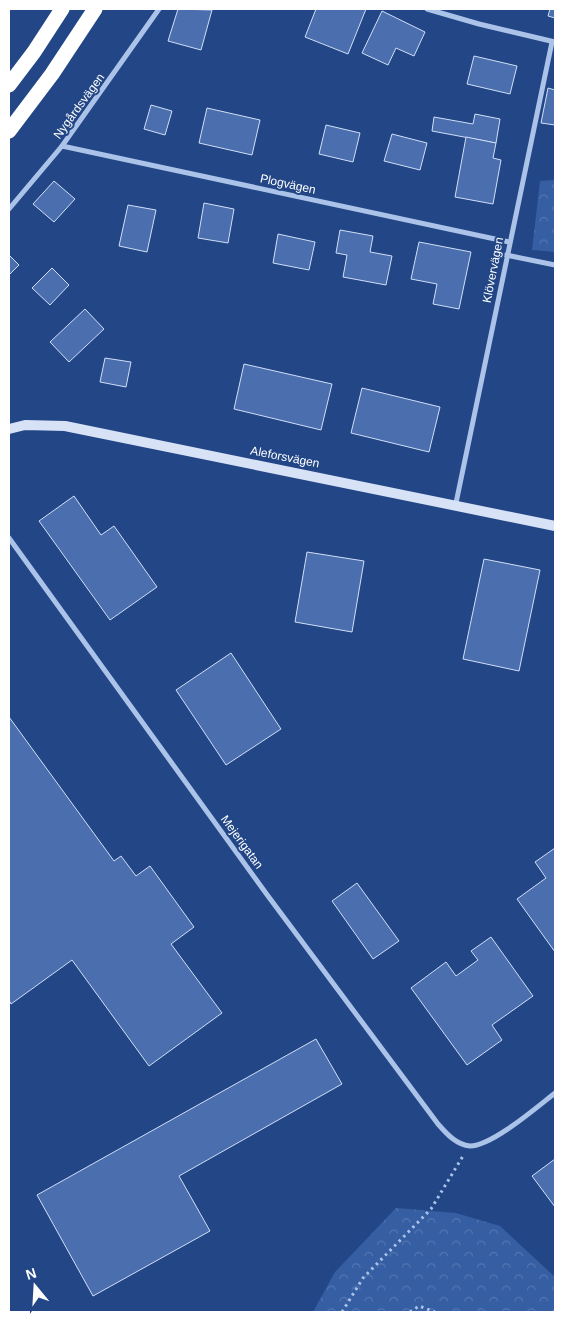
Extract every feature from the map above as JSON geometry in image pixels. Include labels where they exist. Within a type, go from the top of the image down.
[{"type":"highway","points":[[9,85],[34,52],[62,9]]},
{"type":"highway","points":[[9,131],[52,74],[95,9]]},
{"type":"street","name":"Nygårdsvägen","points":[[9,209],[62,146],[159,9]]},
{"type":"street","points":[[428,9],[479,24],[554,42]]},
{"type":"street","name":"Klövervägen","points":[[456,504],[508,242],[554,42]]},
{"type":"street","name":"Plogvägen","points":[[62,146],[508,242]]},
{"type":"street","points":[[506,255],[555,265]]},
{"type":"street","name":"Aleforsvägen","points":[[9,429],[25,425],[65,426],[456,504],[555,526]]},
{"type":"street","name":"Mejerigatan","points":[[9,538],[257,880],[438,1124],[452,1139],[469,1146]]},
{"type":"street","points":[[469,1146],[494,1138],[555,1093]]},
{"type":"path","points":[[342,1312],[363,1278],[431,1209],[469,1146]]},
{"type":"path","points":[[410,1312],[420,1306],[435,1312]]},
{"type":"green space","points":[[555,180],[555,252],[532,250],[540,181]]},
{"type":"green space","points":[[396,1208],[456,1213],[500,1226],[555,1277],[555,1312],[313,1312],[335,1272]]},
{"type":"building","points":[[178,9],[212,10],[201,50],[168,41]]},
{"type":"building","points":[[316,9],[366,9],[348,54],[305,37]]},
{"type":"building","points":[[550,9],[555,9],[555,18],[548,16]]},
{"type":"building","points":[[382,11],[425,32],[414,56],[396,48],[388,65],[362,53]]},
{"type":"building","points":[[474,56],[517,66],[510,94],[467,84]]},
{"type":"building","points":[[548,88],[555,90],[555,125],[541,123]]},
{"type":"building","points":[[151,105],[172,111],[165,135],[144,129]]},
{"type":"building","points":[[207,108],[260,120],[252,155],[199,143]]},
{"type":"building","points":[[475,114],[500,119],[496,143],[432,131],[434,117],[473,124]]},
{"type":"building","points":[[326,125],[360,133],[353,162],[319,154]]},
{"type":"building","points":[[392,134],[427,143],[420,170],[384,161]]},
{"type":"building","points":[[466,137],[496,143],[493,158],[501,160],[493,204],[455,197]]},
{"type":"building","points":[[54,181],[75,199],[54,222],[33,204]]},
{"type":"building","points":[[204,203],[234,209],[228,243],[198,238]]},
{"type":"building","points":[[128,205],[156,210],[147,252],[119,246]]},
{"type":"building","points":[[340,230],[373,236],[370,252],[392,256],[386,285],[343,277],[347,255],[336,253]]},
{"type":"building","points":[[278,234],[315,242],[309,270],[273,263]]},
{"type":"building","points":[[419,242],[471,252],[459,309],[433,304],[437,284],[411,279]]},
{"type":"building","points":[[9,255],[19,265],[9,275]]},
{"type":"building","points":[[52,268],[69,285],[50,305],[32,288]]},
{"type":"building","points":[[85,309],[104,329],[69,362],[50,342]]},
{"type":"building","points":[[105,358],[131,362],[126,387],[100,382]]},
{"type":"building","points":[[244,364],[332,384],[321,430],[234,409]]},
{"type":"building","points":[[362,388],[440,407],[429,452],[351,433]]},
{"type":"building","points":[[74,496],[101,535],[114,526],[157,587],[110,620],[39,521]]},
{"type":"building","points":[[307,552],[364,561],[352,632],[295,622]]},
{"type":"building","points":[[484,559],[540,570],[519,671],[463,659]]},
{"type":"building","points":[[231,653],[281,729],[226,765],[176,690]]},
{"type":"building","points":[[9,717],[114,861],[121,856],[136,876],[150,866],[194,927],[171,944],[222,1013],[149,1066],[72,960],[11,1004],[9,1000]]},
{"type":"building","points":[[555,848],[555,952],[517,899],[546,878],[535,862]]},
{"type":"building","points":[[357,883],[399,941],[373,959],[332,901]]},
{"type":"building","points":[[491,937],[533,996],[492,1025],[502,1040],[467,1065],[411,988],[446,962],[456,976],[478,960],[471,951]]},
{"type":"building","points":[[316,1039],[342,1084],[179,1176],[210,1231],[93,1296],[37,1195]]},
{"type":"building","points":[[555,1159],[555,1207],[532,1176]]}]
